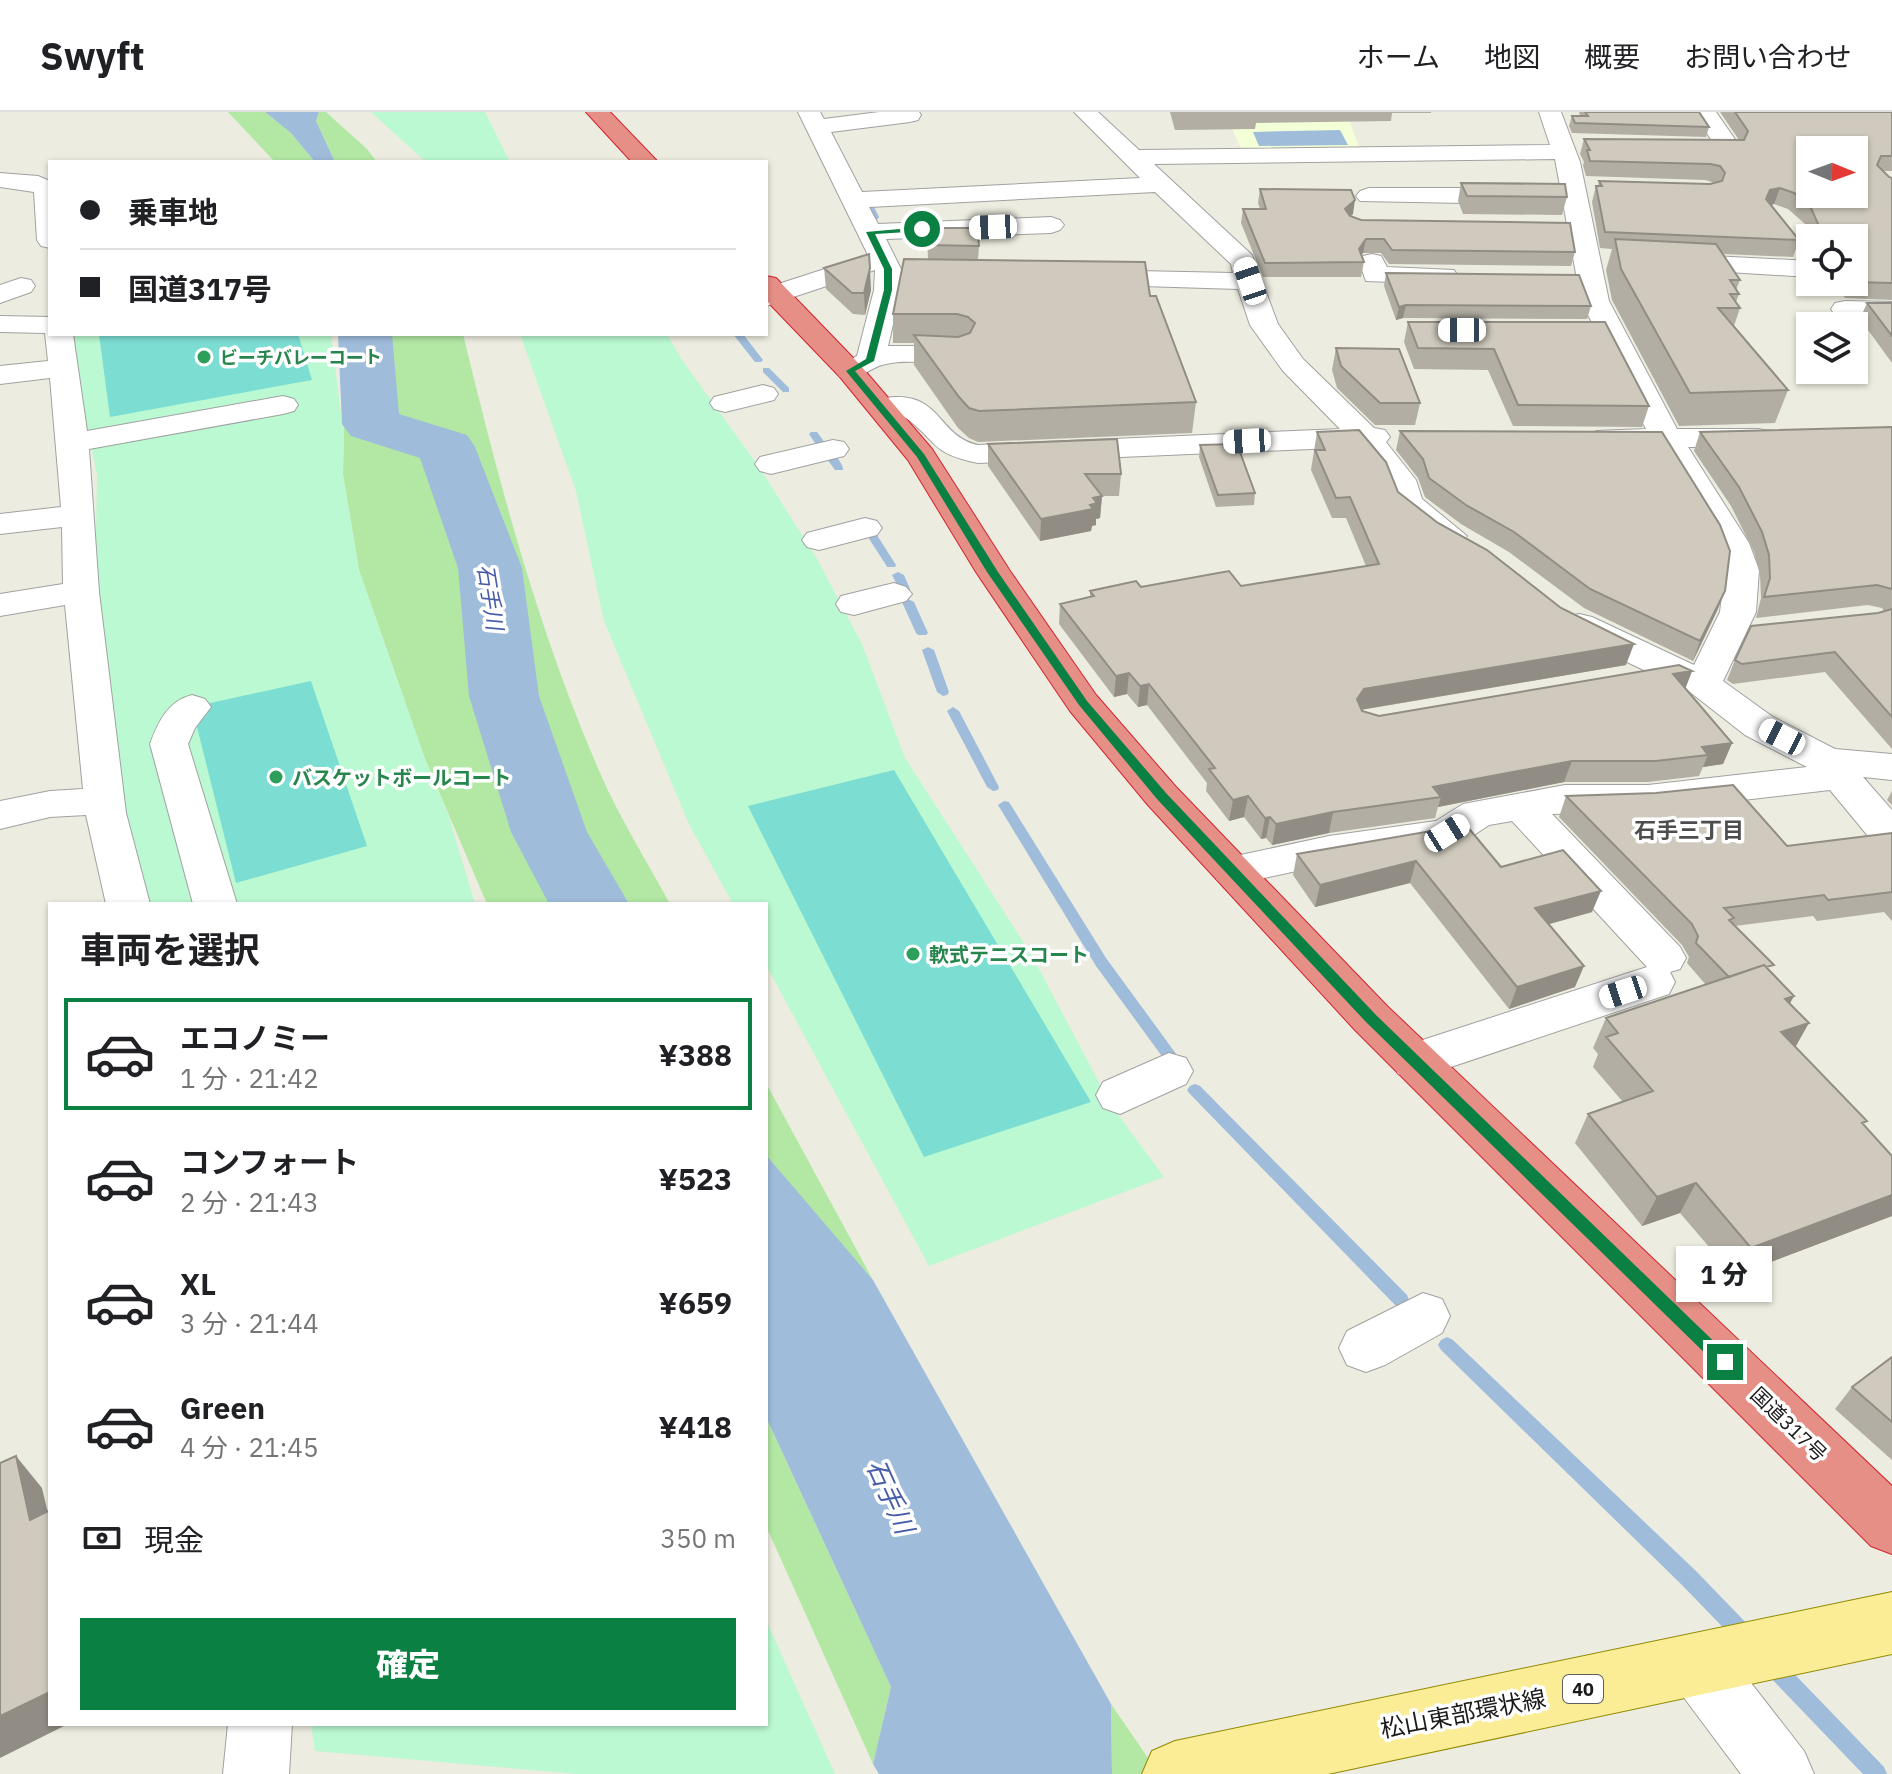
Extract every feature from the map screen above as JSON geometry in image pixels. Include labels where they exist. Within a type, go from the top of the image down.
[{"type":"highway","points":[[597,112],[644,160]]},
{"type":"highway","name":"国道317号","points":[[769,292],[861,363],[881,407],[921,456],[993,572],[1083,703],[1162,796],[1415,1061],[1892,1526]]},
{"type":"main road","name":"松山東部環状線","points":[[1175,1774],[1892,1623]]},
{"type":"street","points":[[1085,112],[1243,261],[1264,325],[1293,365],[1382,437],[1407,503],[1447,534],[1483,554]]},
{"type":"street","points":[[1550,112],[1564,147],[1595,301],[1667,439],[1732,543],[1742,570],[1738,612],[1743,632],[1688,677],[1610,681]]},
{"type":"street","points":[[1653,146],[1729,148],[1704,112]]},
{"type":"street","points":[[912,116],[812,120],[886,268],[861,363],[957,355]]},
{"type":"street","points":[[1132,157],[1593,144]]},
{"type":"street","points":[[0,180],[38,183],[46,190],[48,215]]},
{"type":"street","points":[[854,200],[1161,184]]},
{"type":"street","points":[[1369,196],[1398,192],[1574,191],[1602,187]]},
{"type":"street","points":[[870,232],[1051,225]]},
{"type":"street","points":[[1549,226],[1581,226]]},
{"type":"street","points":[[1649,260],[1796,257]]},
{"type":"street","points":[[1560,277],[1618,259]]},
{"type":"street","points":[[1372,262],[1376,275],[1437,270],[1469,276]]},
{"type":"street","points":[[769,292],[886,268],[984,277]]},
{"type":"street","points":[[1064,277],[1250,281]]},
{"type":"street","points":[[1845,309],[1892,310]]},
{"type":"street","points":[[0,324],[48,325]]},
{"type":"street","points":[[1579,331],[1611,331]]},
{"type":"street","points":[[0,375],[60,351],[78,515],[81,592],[104,801],[128,902]]},
{"type":"street","points":[[881,407],[902,403],[915,407],[950,446],[978,454],[1382,437]]},
{"type":"street","points":[[766,450],[769,404]]},
{"type":"street","points":[[71,443],[283,405]]},
{"type":"street","points":[[766,450],[806,431]]},
{"type":"street","points":[[1572,438],[1781,437]]},
{"type":"street","points":[[766,450],[833,449]]},
{"type":"street","points":[[0,524],[78,515]]},
{"type":"street","points":[[819,540],[865,528]]},
{"type":"street","points":[[0,605],[81,592]]},
{"type":"street","points":[[854,604],[894,594]]},
{"type":"street","points":[[1556,609],[1612,642],[1688,677],[1759,726],[1833,768],[1892,837]]},
{"type":"street","points":[[192,707],[177,724],[169,744],[214,902]]},
{"type":"street","points":[[1232,870],[1329,850],[1381,845],[1447,833],[1477,814],[1565,798],[1648,798],[1833,768],[1892,767]]},
{"type":"street","points":[[0,815],[50,804],[104,801]]},
{"type":"street","points":[[1415,1061],[1659,970],[1521,806]]},
{"type":"street","points":[[1120,1095],[1169,1071]]},
{"type":"street","points":[[1366,1348],[1423,1316]]},
{"type":"street","points":[[1698,1665],[1781,1774]]},
{"type":"street","points":[[256,1774],[260,1726]]},
{"type":"shaded area","points":[[371,112],[485,112],[509,160],[424,160]]},
{"type":"shaded area","points":[[1224,112],[1346,112],[1360,149],[1242,150]]},
{"type":"shaded area","points":[[69,336],[331,336],[344,438],[343,475],[359,570],[425,759],[448,814],[474,902],[145,902],[120,810],[95,596],[97,475]]},
{"type":"shaded area","name":"ビーチバレーコート","points":[[99,336],[299,336],[312,380],[110,417]]},
{"type":"shaded area","points":[[521,336],[668,336],[759,467],[817,559],[862,644],[905,758],[1031,954],[1111,1105],[1164,1177],[929,1266],[768,969],[768,902],[732,902],[689,824],[604,621],[576,491]]},
{"type":"shaded area","name":"バスケットボールコート","points":[[311,681],[367,846],[236,883],[192,707]]},
{"type":"shaded area","name":"軟式テニスコート","points":[[894,770],[1091,1102],[924,1157],[748,806]]},
{"type":"shaded area","points":[[768,1624],[835,1774],[578,1774],[315,1751],[311,1726],[768,1726]]},
{"type":"green space","points":[[228,112],[265,112],[291,133],[313,160],[273,160]]},
{"type":"green space","points":[[319,112],[326,112],[375,160],[334,160],[316,121]]},
{"type":"green space","points":[[345,336],[464,336],[506,502],[558,668],[608,791],[669,902],[486,902],[425,759],[359,570],[343,475]]},
{"type":"green space","points":[[768,1087],[873,1280],[769,1162]]},
{"type":"green space","points":[[768,1421],[891,1687],[873,1764],[768,1530]]},
{"type":"green space","points":[[1111,1704],[1159,1774],[1112,1774]]},
{"type":"water","points":[[265,112],[319,112],[316,121],[334,160],[313,160],[291,133]]},
{"type":"water","points":[[1340,130],[1348,145],[1259,146],[1253,132]]},
{"type":"water","points":[[768,1157],[873,1280],[1111,1704],[1112,1774],[879,1774],[873,1764],[891,1687],[768,1421]]},
{"type":"building","points":[[1585,112],[1699,112],[1709,127],[1575,123],[1572,116],[1588,116]]},
{"type":"building","points":[[1735,112],[1892,112],[1892,156],[1881,156],[1877,165],[1892,178],[1892,283],[1868,282],[1868,224],[1818,224],[1811,208],[1868,208],[1868,136],[1796,136],[1796,195],[1780,188],[1770,190],[1766,199],[1796,240],[1605,232],[1596,186],[1602,186],[1599,181],[1710,184],[1722,181],[1725,173],[1720,166],[1710,164],[1590,161],[1587,150],[1590,150],[1584,139],[1744,140],[1748,131]]},
{"type":"building","points":[[1461,183],[1565,184],[1567,197],[1467,196]]},
{"type":"building","points":[[1260,189],[1351,190],[1355,200],[1345,209],[1350,216],[1361,220],[1570,223],[1575,252],[1392,250],[1384,239],[1366,239],[1359,249],[1364,262],[1265,263],[1243,209],[1266,209]]},
{"type":"building","points":[[927,228],[977,228],[979,246],[928,245]]},
{"type":"building","points":[[1615,239],[1716,244],[1740,280],[1730,280],[1739,294],[1730,294],[1740,308],[1718,308],[1788,390],[1690,393],[1621,269]]},
{"type":"building","points":[[869,254],[870,268],[864,293],[852,293],[824,268]]},
{"type":"building","points":[[904,259],[1145,262],[1150,296],[1156,296],[1196,402],[979,411],[969,408],[914,335],[958,337],[970,333],[975,323],[957,314],[893,314]]},
{"type":"building","points":[[1386,273],[1579,275],[1591,306],[1399,307]]},
{"type":"building","points":[[1867,303],[1892,303],[1892,336]]},
{"type":"building","points":[[1408,322],[1605,322],[1649,406],[1518,405],[1494,349],[1418,348]]},
{"type":"building","points":[[1336,348],[1399,349],[1420,403],[1380,403],[1341,366]]},
{"type":"building","points":[[1892,427],[1892,589],[1877,585],[1764,597],[1770,578],[1769,555],[1762,532],[1739,487],[1700,432]]},
{"type":"building","points":[[1359,430],[1386,462],[1398,492],[1438,523],[1487,550],[1561,608],[1634,644],[1364,689],[1357,699],[1362,711],[1379,716],[1679,665],[1692,671],[1673,674],[1732,743],[1702,747],[1708,755],[1656,761],[1572,761],[1433,787],[1441,797],[1333,812],[1276,824],[1270,817],[1265,818],[1248,796],[1233,800],[1209,769],[1215,768],[1149,684],[1140,686],[1129,673],[1116,676],[1060,604],[1094,596],[1090,591],[1136,581],[1141,587],[1229,571],[1241,586],[1379,564],[1350,497],[1336,498],[1315,450],[1325,450],[1317,432]]},
{"type":"building","points":[[1400,431],[1662,432],[1720,525],[1730,551],[1725,591],[1700,641],[1590,589],[1514,532],[1466,505],[1429,478],[1423,459]]},
{"type":"building","points":[[1117,439],[1121,474],[1085,474],[1102,496],[1093,498],[1097,503],[1090,505],[1093,509],[1041,519],[988,444]]},
{"type":"building","points":[[1237,444],[1255,493],[1218,495],[1200,445]]},
{"type":"building","points":[[1892,609],[1892,717],[1835,652],[1742,664],[1735,660],[1751,626]]},
{"type":"building","points":[[1733,785],[1787,846],[1892,833],[1892,892],[1828,900],[1824,895],[1724,908],[1734,918],[1729,920],[1774,965],[1764,965],[1729,977],[1696,943],[1698,936],[1692,924],[1566,796],[1656,793]]},
{"type":"building","points":[[1466,825],[1501,867],[1563,850],[1601,891],[1535,908],[1584,966],[1517,987],[1416,861],[1320,885],[1297,854]]},
{"type":"building","points":[[1764,965],[1794,996],[1785,999],[1809,1023],[1781,1032],[1867,1121],[1862,1123],[1892,1156],[1892,1195],[1751,1248],[1696,1183],[1657,1197],[1588,1114],[1653,1091],[1606,1037],[1618,1033],[1606,1018]]},
{"type":"building","points":[[1892,1357],[1892,1422],[1852,1387]]},
{"type":"building","points":[[16,1456],[30,1520],[48,1511],[48,1693],[0,1716],[0,1463]]},
{"type":"waterway","points":[[868,203],[875,217]]},
{"type":"waterway","name":"石手川","points":[[365,336],[371,424],[446,447],[490,568],[504,696],[549,832],[588,902]]},
{"type":"waterway","points":[[740,336],[758,360]]},
{"type":"waterway","points":[[766,370],[786,390]]},
{"type":"waterway","points":[[814,434],[823,447]]},
{"type":"waterway","points":[[828,453],[839,468]]},
{"type":"waterway","points":[[871,534],[891,565]]},
{"type":"waterway","points":[[898,575],[904,589]]},
{"type":"waterway","points":[[908,602],[922,633]]},
{"type":"waterway","points":[[928,650],[943,692]]},
{"type":"waterway","points":[[953,711],[993,787]]},
{"type":"waterway","points":[[1004,805],[1101,962],[1177,1066]]},
{"type":"waterway","points":[[1195,1090],[1401,1300]]},
{"type":"waterway","points":[[1447,1345],[1747,1638]]},
{"type":"waterway","points":[[1772,1665],[1877,1774]]},
{"type":"place","name":"ビーチバレーコート","points":[[204,357]]},
{"type":"place","name":"バスケットボールコート","points":[[276,777]]},
{"type":"place","name":"軟式テニスコート","points":[[913,954]]},
{"type":"district","name":"石手三丁目","points":[[1689,829]]},
{"type":"route","points":[[922,229],[870,232],[888,269],[888,290],[870,361],[850,371],[921,456],[993,572],[1083,703],[1162,796],[1371,1018],[1725,1362]]}]
